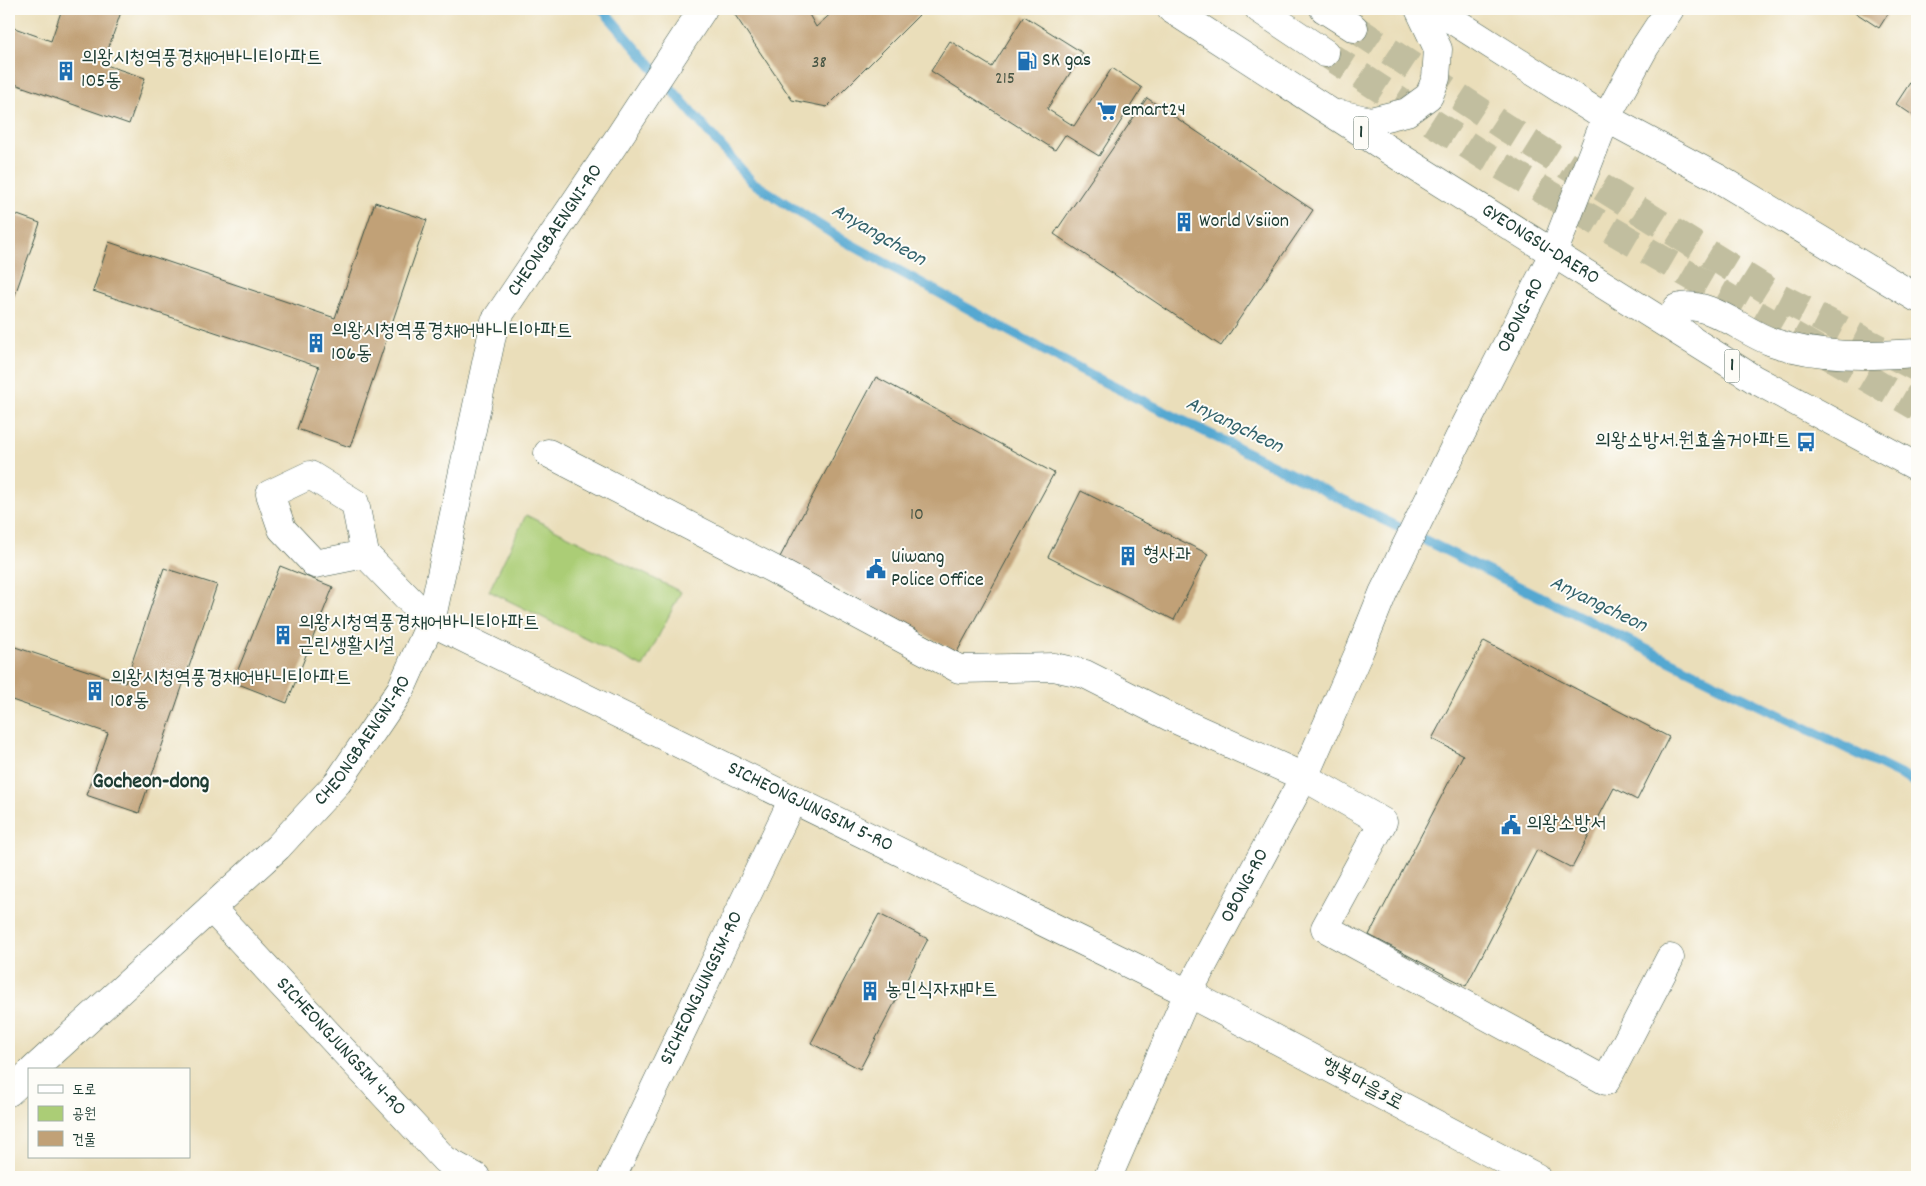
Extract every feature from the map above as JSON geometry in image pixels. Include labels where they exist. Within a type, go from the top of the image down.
[{"type":"street","name":"GYEONGSU-DAERO","points":[[1171,9],[1326,111],[1754,380],[1917,467]]},
{"type":"street","points":[[1259,9],[1325,52]]},
{"type":"street","points":[[1324,9],[1354,28]]},
{"type":"street","points":[[1326,111],[1370,121],[1407,112],[1429,96],[1436,78],[1438,49],[1418,9]]},
{"type":"street","points":[[1435,9],[1606,118],[1716,177],[1917,298]]},
{"type":"street","name":"OBONG-RO","points":[[1108,1177],[1188,993],[1304,777],[1383,593],[1553,254],[1606,118],[1645,47],[1670,9]]},
{"type":"street","name":"CHEONGBAENGNI-RO","points":[[35,1068],[278,847],[338,782],[401,689],[431,622],[495,321],[624,130],[702,10]]},
{"type":"street","points":[[1694,341],[1675,326],[1673,317],[1677,308],[1686,305],[1699,307],[1770,342],[1801,351],[1836,354],[1917,353]]},
{"type":"street","points":[[548,453],[773,569],[959,669],[1054,667],[1085,674],[1170,717],[1304,777],[1382,822],[1326,928],[1606,1081],[1670,958]]},
{"type":"street","name":"SICHEONGJUNGSIM 5-RO","points":[[365,554],[431,622],[1188,993]]},
{"type":"street","name":"SICHEONGJUNGSIM-RO","points":[[612,1177],[793,799]]},
{"type":"street","name":"SICHEONGJUNGSIM 4-RO","points":[[211,908],[445,1160],[476,1177]]},
{"type":"street","name":"행복마을3로","points":[[1188,993],[1536,1177]]},
{"type":"street","points":[[9,1092],[28,1075]]},
{"type":"green space","points":[[526,515],[681,592],[643,667],[489,591]]},
{"type":"building","name":"의왕시청역풍경채어바니티아파트 105동","points":[[62,9],[122,9],[103,64],[145,78],[129,124],[9,82],[9,26],[51,41]]},
{"type":"building","points":[[731,9],[806,9],[816,27],[836,9],[925,9],[827,107],[792,100]]},
{"type":"building","points":[[1850,9],[1891,9],[1879,28]]},
{"type":"building","points":[[1024,16],[1083,53],[1047,109],[1074,126],[1112,68],[1142,88],[1099,156],[1065,135],[1055,150],[931,71],[950,41],[992,67]]},
{"type":"building","points":[[1917,72],[1917,118],[1896,104]]},
{"type":"building","name":"World Vsiion","points":[[1147,98],[1313,210],[1221,346],[1054,234]]},
{"type":"building","name":"의왕시청역풍경채어바니티아파트 106동","points":[[375,202],[427,220],[350,447],[297,429],[319,367],[93,291],[109,242],[335,318]]},
{"type":"building","points":[[9,212],[40,223],[9,312]]},
{"type":"building","points":[[876,377],[1054,473],[957,652],[780,557]]},
{"type":"building","name":"형사과","points":[[1081,491],[1208,554],[1174,620],[1048,557]]},
{"type":"building","name":"의왕시청역풍경채어바니티아파트 근린생활시설","points":[[280,566],[333,587],[287,703],[233,682]]},
{"type":"building","name":"의왕시청역풍경채어바니티아파트 108동","points":[[164,568],[217,585],[139,813],[86,795],[108,733],[9,699],[9,645],[125,683]]},
{"type":"building","name":"의왕소방서","points":[[1484,641],[1669,737],[1637,800],[1614,788],[1572,868],[1537,850],[1466,986],[1369,935],[1463,755],[1432,739]]},
{"type":"building","name":"농민식자재마트","points":[[879,914],[928,939],[860,1069],[811,1043]]},
{"type":"waterway","name":"Anyangcheon","points":[[602,9],[752,182],[841,239],[1082,371],[1917,783]]},
{"type":"tunnel","points":[[1354,28],[1506,128],[1772,293],[1917,368]]},
{"type":"tunnel","points":[[1325,53],[1489,159],[1917,407]]},
{"type":"place","name":"SK gas","points":[[1027,61]]},
{"type":"place","name":"의왕시청역풍경채어바니티아파트 105동","points":[[66,71]]},
{"type":"place","name":"emart24","points":[[1107,111]]},
{"type":"place","name":"World Vsiion","points":[[1184,222]]},
{"type":"place","name":"의왕시청역풍경채어바니티아파트 106동","points":[[316,343]]},
{"type":"place","name":"의왕소방서.원효솔거아파트","points":[[1806,442]]},
{"type":"place","name":"형사과","points":[[1128,556]]},
{"type":"place","name":"Uiwang Police Office","points":[[876,569]]},
{"type":"place","name":"의왕시청역풍경채어바니티아파트 근린생활시설","points":[[283,635]]},
{"type":"place","name":"의왕시청역풍경채어바니티아파트 108동","points":[[95,691]]},
{"type":"place","name":"의왕소방서","points":[[1511,825]]},
{"type":"place","name":"농민식자재마트","points":[[870,991]]},
{"type":"district","name":"Gocheon-dong","points":[[151,782]]}]
